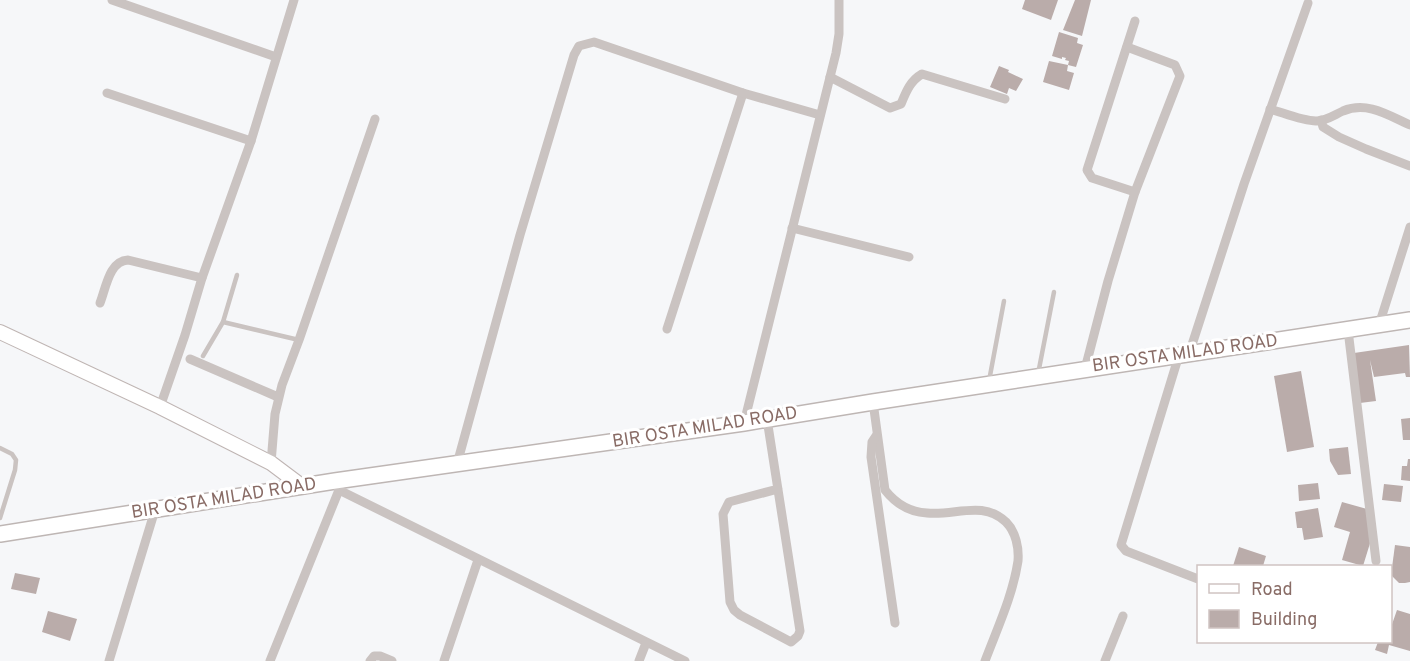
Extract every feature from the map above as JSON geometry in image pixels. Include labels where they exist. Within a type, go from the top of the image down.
[{"type":"main road","name":"BIR OSTA MILAD ROAD","points":[[0,534],[303,488],[337,485],[457,464],[744,423],[1410,320]]},
{"type":"main road","points":[[0,332],[160,407],[271,463],[303,488]]},
{"type":"street","points":[[112,0],[276,57]]},
{"type":"street","points":[[160,407],[202,278],[251,141],[294,0]]},
{"type":"street","points":[[744,423],[830,77],[839,34],[839,0]]},
{"type":"street","points":[[1197,579],[1126,551],[1121,545],[1184,355],[1308,3]]},
{"type":"street","points":[[1135,21],[1087,170],[1092,178],[1135,192]]},
{"type":"street","points":[[457,464],[520,235],[574,55],[579,46],[594,42],[742,93],[819,115]]},
{"type":"street","points":[[1084,369],[1135,192],[1180,76],[1175,65],[1127,46]]},
{"type":"street","points":[[830,77],[890,108],[901,104],[910,85],[922,74],[1005,99]]},
{"type":"street","points":[[107,93],[251,141]]},
{"type":"street","points":[[667,329],[742,93]]},
{"type":"street","points":[[1270,109],[1314,121],[1352,108],[1374,108],[1410,125]]},
{"type":"street","points":[[271,463],[278,397],[375,119]]},
{"type":"street","points":[[1321,120],[1323,127],[1339,137],[1410,166]]},
{"type":"street","points":[[1379,325],[1410,227]]},
{"type":"street","points":[[792,228],[909,257]]},
{"type":"street","points":[[100,303],[112,270],[122,260],[202,278]]},
{"type":"street","points":[[1348,330],[1377,561]]},
{"type":"street","points":[[190,359],[278,397]]},
{"type":"street","points":[[873,402],[885,490],[893,501],[906,508],[930,514],[985,510],[999,516],[1014,532],[1018,558],[1013,585],[985,661]]},
{"type":"street","points":[[767,419],[778,489],[800,632],[791,642],[740,615],[730,602],[723,514],[729,502],[778,489]]},
{"type":"street","points":[[877,434],[872,442],[871,457],[895,623]]},
{"type":"street","points":[[270,661],[337,485],[478,560],[685,661]]},
{"type":"street","points":[[109,661],[155,510]]},
{"type":"street","points":[[444,661],[478,560]]},
{"type":"street","points":[[1105,661],[1123,616]]},
{"type":"street","points":[[639,661],[646,643]]},
{"type":"street","points":[[370,661],[374,656],[392,661]]},
{"type":"lane","points":[[203,356],[223,322],[237,275]]},
{"type":"lane","points":[[1038,376],[1054,292]]},
{"type":"lane","points":[[989,384],[1004,302]]},
{"type":"lane","points":[[223,322],[299,340]]},
{"type":"lane","points":[[0,448],[12,454],[16,460],[0,518]]},
{"type":"building","points":[[1025,0],[1058,0],[1051,20],[1022,9]]},
{"type":"building","points":[[1075,0],[1091,0],[1082,36],[1063,30]]},
{"type":"building","points":[[1059,32],[1078,38],[1077,43],[1083,45],[1076,67],[1068,65],[1069,61],[1065,60],[1066,58],[1052,56]]},
{"type":"building","points":[[1049,61],[1068,65],[1067,71],[1074,73],[1069,90],[1043,82]]},
{"type":"building","points":[[999,66],[1023,79],[1016,91],[1009,88],[1007,94],[990,87]]},
{"type":"building","points":[[1409,345],[1410,377],[1406,377],[1405,373],[1374,377],[1370,360],[1376,401],[1360,403],[1354,353]]},
{"type":"building","points":[[1301,371],[1314,447],[1287,452],[1274,376]]},
{"type":"building","points":[[1410,418],[1410,440],[1403,440],[1401,419]]},
{"type":"building","points":[[1348,447],[1351,474],[1338,475],[1330,461],[1329,449]]},
{"type":"building","points":[[1408,459],[1410,459],[1410,481],[1401,480],[1402,466],[1407,466]]},
{"type":"building","points":[[1318,483],[1320,499],[1299,501],[1298,485]]},
{"type":"building","points":[[1384,484],[1403,486],[1401,502],[1382,500]]},
{"type":"building","points":[[1342,502],[1367,509],[1371,540],[1363,565],[1342,560],[1350,532],[1334,527]]},
{"type":"building","points":[[1318,508],[1323,537],[1304,540],[1302,528],[1297,528],[1295,512]]},
{"type":"building","points":[[1395,545],[1410,547],[1410,582],[1399,583],[1392,576]]},
{"type":"building","points":[[1239,547],[1266,556],[1263,565],[1233,565]]},
{"type":"building","points":[[15,573],[40,578],[36,594],[11,589]]},
{"type":"building","points":[[1397,610],[1410,614],[1410,651],[1389,645],[1387,654],[1375,650],[1378,643],[1392,643],[1392,624]]},
{"type":"building","points":[[48,611],[77,619],[70,641],[42,632]]}]
